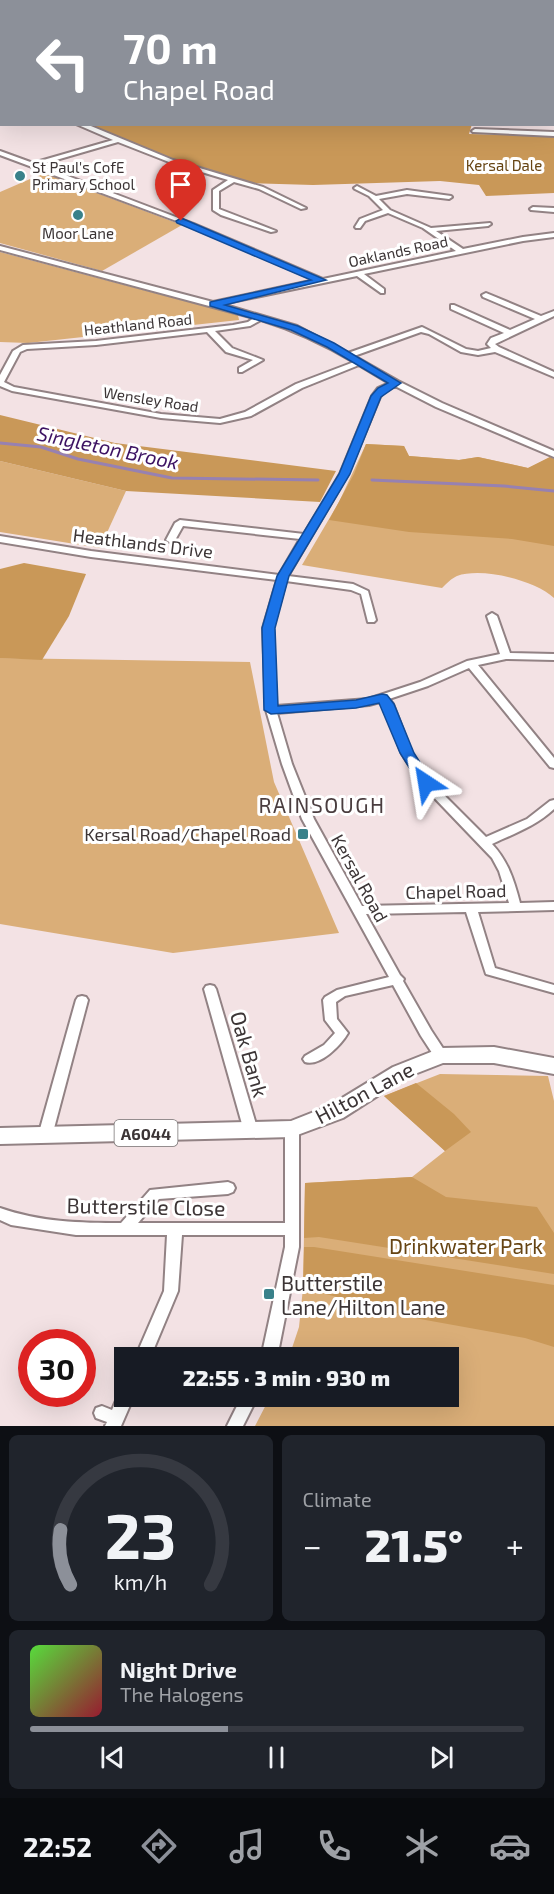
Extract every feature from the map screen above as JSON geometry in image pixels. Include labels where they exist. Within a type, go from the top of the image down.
[{"type":"main road","points":[[441,1056],[501,1055],[554,1066]]},
{"type":"main road","name":"Hilton Lane","points":[[0,1136],[292,1129],[336,1112],[400,1072],[441,1056]]},
{"type":"street","points":[[84,126],[116,141],[232,181],[261,188],[302,205]]},
{"type":"street","points":[[476,131],[554,134]]},
{"type":"street","points":[[33,165],[116,141]]},
{"type":"street","points":[[0,153],[192,225],[321,280]]},
{"type":"street","points":[[232,181],[216,190],[216,210],[272,228]]},
{"type":"street","points":[[357,188],[374,198],[388,211],[408,218],[430,230],[462,252]]},
{"type":"street","points":[[374,198],[407,192],[448,196]]},
{"type":"street","points":[[533,209],[550,209]]},
{"type":"street","points":[[358,226],[362,220],[388,211]]},
{"type":"street","points":[[430,230],[488,224]]},
{"type":"street","name":"Oaklands Road","points":[[213,304],[321,280],[554,235]]},
{"type":"street","points":[[0,248],[261,317],[294,328],[349,355],[395,383],[439,405],[554,454]]},
{"type":"street","points":[[358,273],[381,291]]},
{"type":"street","points":[[486,295],[541,319]]},
{"type":"street","points":[[453,307],[510,333]]},
{"type":"street","points":[[554,313],[492,342],[492,346],[496,349],[554,375]]},
{"type":"street","name":"Heathland Road","points":[[17,351],[32,347],[96,343],[209,330],[249,324],[261,317]]},
{"type":"street","points":[[209,330],[229,350],[259,360],[242,370]]},
{"type":"street","points":[[349,355],[427,332],[470,354],[480,355],[496,349]]},
{"type":"street","name":"Wensley Road","points":[[17,351],[0,380],[7,387],[161,416],[208,421],[248,414],[299,386],[361,362]]},
{"type":"street","name":"Kersal Road","points":[[395,383],[381,390],[376,396],[344,474],[283,576],[268,628],[271,710],[287,764],[308,819],[426,1033],[441,1056]]},
{"type":"street","points":[[171,540],[180,523],[176,513]]},
{"type":"street","points":[[180,523],[306,537]]},
{"type":"street","name":"Heathlands Drive","points":[[0,538],[91,554],[283,576],[353,587],[360,590],[368,601],[371,620]]},
{"type":"street","points":[[492,616],[506,656]]},
{"type":"street","points":[[271,710],[356,704],[423,684],[471,663],[506,656],[554,657]]},
{"type":"street","points":[[471,663],[554,765]]},
{"type":"street","points":[[382,698],[388,704],[407,753],[426,783],[497,856],[505,871],[516,908]]},
{"type":"street","points":[[485,842],[522,824],[554,803]]},
{"type":"street","name":"Chapel Road","points":[[358,910],[554,906]]},
{"type":"street","points":[[471,908],[490,971],[554,989]]},
{"type":"street","points":[[310,1059],[329,1048],[342,1034],[331,1020],[329,1000],[341,993],[398,979]]},
{"type":"street","name":"Oak Bank","points":[[210,988],[251,1131]]},
{"type":"street","points":[[45,1136],[82,999]]},
{"type":"street","points":[[271,1347],[292,1247],[292,1129]]},
{"type":"street","points":[[124,1229],[155,1194],[228,1188]]},
{"type":"street","name":"Butterstile Close","points":[[0,1214],[11,1219],[76,1229],[292,1230]]},
{"type":"street","points":[[147,1347],[171,1292],[175,1229]]},
{"type":"street","points":[[235,1426],[244,1407]]},
{"type":"green space","name":"Kersal Dale","points":[[90,126],[471,126],[469,134],[554,136],[554,193],[486,196],[479,185],[440,181],[313,185],[249,183],[175,160]]},
{"type":"green space","name":"Moor Lane","points":[[44,173],[182,225],[102,271],[0,243],[0,192]]},
{"type":"green space","points":[[0,252],[238,315],[239,320],[28,343],[0,342]]},
{"type":"green space","points":[[0,415],[115,443],[336,471],[320,502],[126,491],[0,461]]},
{"type":"green space","points":[[366,444],[404,446],[409,456],[459,460],[478,457],[528,468],[550,457],[554,459],[554,598],[522,581],[494,574],[457,576],[442,588],[302,565],[339,502]]},
{"type":"green space","points":[[366,444],[404,446],[409,456],[459,460],[478,457],[528,468],[550,457],[554,459],[554,546],[512,539],[409,532],[329,520],[354,474]]},
{"type":"green space","points":[[0,461],[126,491],[100,548],[0,532]]},
{"type":"green space","points":[[24,563],[86,574],[69,616],[42,660],[0,658],[0,569]]},
{"type":"green space","points":[[0,658],[250,662],[274,782],[339,933],[173,953],[0,924]]},
{"type":"green space","name":"Drinkwater Park","points":[[440,1074],[548,1076],[554,1101],[554,1426],[255,1426],[265,1407],[459,1407],[459,1347],[292,1347],[299,1327],[303,1288],[305,1183],[412,1177],[445,1151],[384,1096]]},
{"type":"green space","points":[[416,1083],[454,1114],[471,1132],[445,1151],[384,1096]]},
{"type":"green space","points":[[412,1177],[446,1197],[537,1207],[554,1233],[554,1274],[319,1237],[304,1238],[305,1183]]},
{"type":"green space","points":[[304,1247],[554,1285],[554,1347],[525,1338],[420,1319],[303,1288]]},
{"type":"waterway","name":"Singleton Brook","points":[[0,443],[41,447],[78,459],[172,478],[318,480]]},
{"type":"waterway","name":"Singleton Brook","points":[[372,480],[504,486],[554,491]]},
{"type":"place","name":"St Paul's CofE Primary School","points":[[20,176]]},
{"type":"place","name":"Moor Lane","points":[[78,215]]},
{"type":"place","name":"Kersal Road/Chapel Road","points":[[303,834]]},
{"type":"place","name":"Butterstile Lane/Hilton Lane","points":[[269,1294]]},
{"type":"district","name":"RAINSOUGH","points":[[322,804]]},
{"type":"route","points":[[181,221],[321,280],[213,304],[294,328],[349,355],[395,383],[381,390],[376,396],[344,474],[283,576],[268,628],[271,710],[356,704],[382,698],[388,704],[407,753],[426,783]]}]
